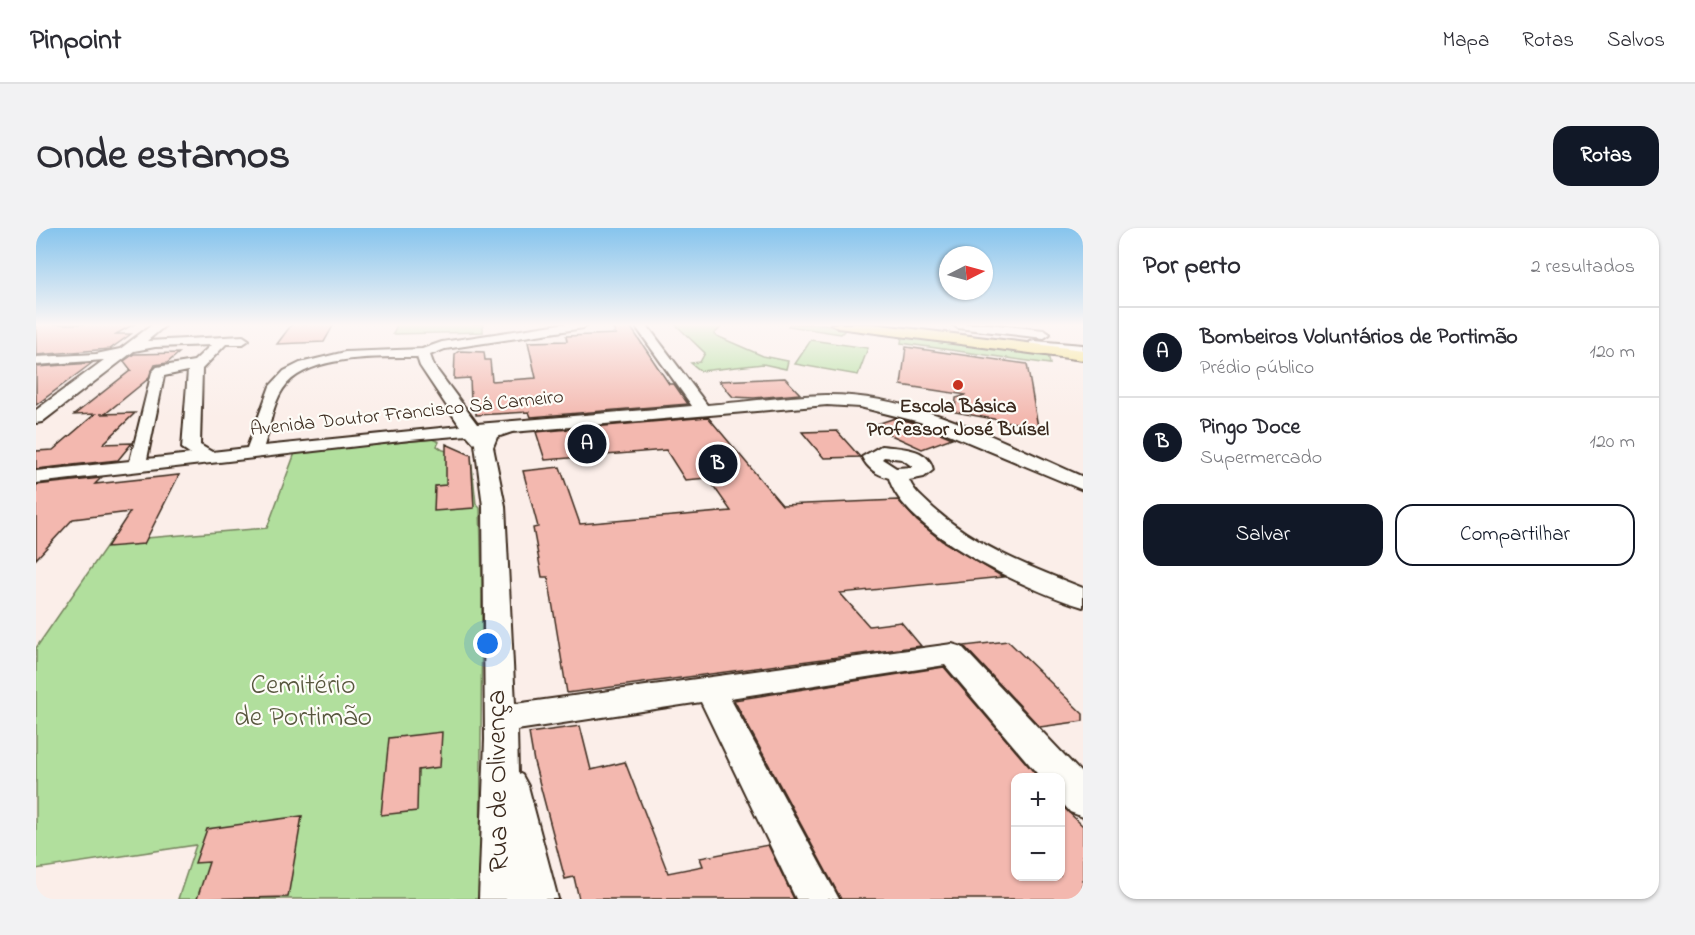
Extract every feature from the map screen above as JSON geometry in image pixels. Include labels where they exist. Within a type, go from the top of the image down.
[{"type":"street","points":[[36,418],[96,363],[113,355]]},
{"type":"street","points":[[197,446],[195,368],[208,355]]},
{"type":"street","points":[[255,447],[277,386],[291,374],[324,361],[368,355]]},
{"type":"street","points":[[424,355],[427,366],[471,428]]},
{"type":"street","points":[[662,355],[700,408]]},
{"type":"street","points":[[36,362],[96,363]]},
{"type":"street","points":[[36,470],[139,452],[157,375],[162,370],[198,365]]},
{"type":"street","name":"Avenida Doutor Francisco Sá Carneiro","points":[[471,428],[700,408],[855,400],[912,412],[1083,484]]},
{"type":"street","name":"Avenida Doutor Francisco Sá Carneiro","points":[[139,452],[160,447],[255,447],[700,408]]},
{"type":"street","name":"Rua de Olivença","points":[[471,428],[494,506],[500,734],[500,899]]},
{"type":"street","name":"Avenida Doutor Francisco Sá Carneiro","points":[[36,477],[437,430]]},
{"type":"street","points":[[898,474],[899,484],[908,496],[962,544],[993,561],[1083,598]]},
{"type":"street","points":[[537,899],[500,734],[709,688],[952,654],[1083,800]]},
{"type":"street","points":[[709,688],[818,899]]},
{"type":"green space","points":[[704,355],[761,355],[788,361],[786,369],[763,364],[701,371],[691,363],[700,362]]},
{"type":"green space","points":[[801,355],[865,355],[858,375],[795,364]]},
{"type":"green space","points":[[988,355],[1048,355],[1050,364]]},
{"type":"green space","name":"Cemitério de Portimão","points":[[432,439],[439,442],[437,446],[443,450],[471,456],[476,504],[480,508],[482,583],[480,899],[178,899],[196,845],[36,869],[36,648],[110,541],[267,528],[295,453]]},
{"type":"building","points":[[132,355],[176,355],[167,363],[155,365],[148,379],[105,414],[135,413],[103,444],[132,443],[118,460],[36,469],[36,451],[53,450],[95,414],[74,415],[131,370],[124,361]]},
{"type":"building","points":[[455,355],[484,355],[485,360],[490,360],[492,381],[536,378],[531,355],[650,355],[669,384],[674,384],[688,404],[531,417],[529,412],[476,415],[476,401],[471,402],[470,378],[454,379]]},
{"type":"building","points":[[905,355],[965,355],[1027,364],[1038,427],[955,412],[956,398],[966,395],[901,385]]},
{"type":"building","points":[[92,363],[36,405],[36,367]]},
{"type":"building","points":[[785,378],[800,394],[754,398],[733,397],[719,381]]},
{"type":"building","points":[[708,417],[782,505],[898,500],[917,521],[942,541],[1003,577],[840,593],[869,626],[901,622],[921,646],[567,693],[548,577],[542,577],[533,528],[538,527],[523,471],[560,467],[580,524],[731,511],[708,478],[685,480],[666,450],[545,460],[536,432]]},
{"type":"building","points":[[895,418],[919,424],[952,438],[922,449],[871,426]]},
{"type":"building","points":[[837,431],[860,457],[824,458],[802,432]]},
{"type":"building","points":[[446,444],[471,455],[474,508],[434,511],[435,486],[446,485]]},
{"type":"building","points":[[179,475],[144,544],[107,547],[130,512],[73,519],[36,559],[36,485],[101,478],[95,484]]},
{"type":"building","points":[[1008,641],[1083,714],[1083,721],[1040,727],[964,646]]},
{"type":"building","points":[[944,667],[1035,773],[1011,773],[1011,881],[1065,881],[1065,809],[1083,826],[1083,899],[841,899],[734,700]]},
{"type":"building","points":[[580,726],[591,770],[625,762],[668,873],[703,866],[700,858],[768,845],[794,899],[579,899],[574,877],[565,879],[534,762],[529,733]]},
{"type":"building","points":[[442,732],[440,767],[418,770],[417,811],[381,815],[389,738]]},
{"type":"building","points":[[302,816],[288,897],[197,899],[209,862],[195,863],[207,829]]},
{"type":"place","name":"Escola Básica Professor José Buísel","points":[[958,385]]},
{"type":"place","name":"Bombeiros Voluntários de Portimão","points":[[587,444]]},
{"type":"place","name":"Pingo Doce","points":[[718,464]]}]
